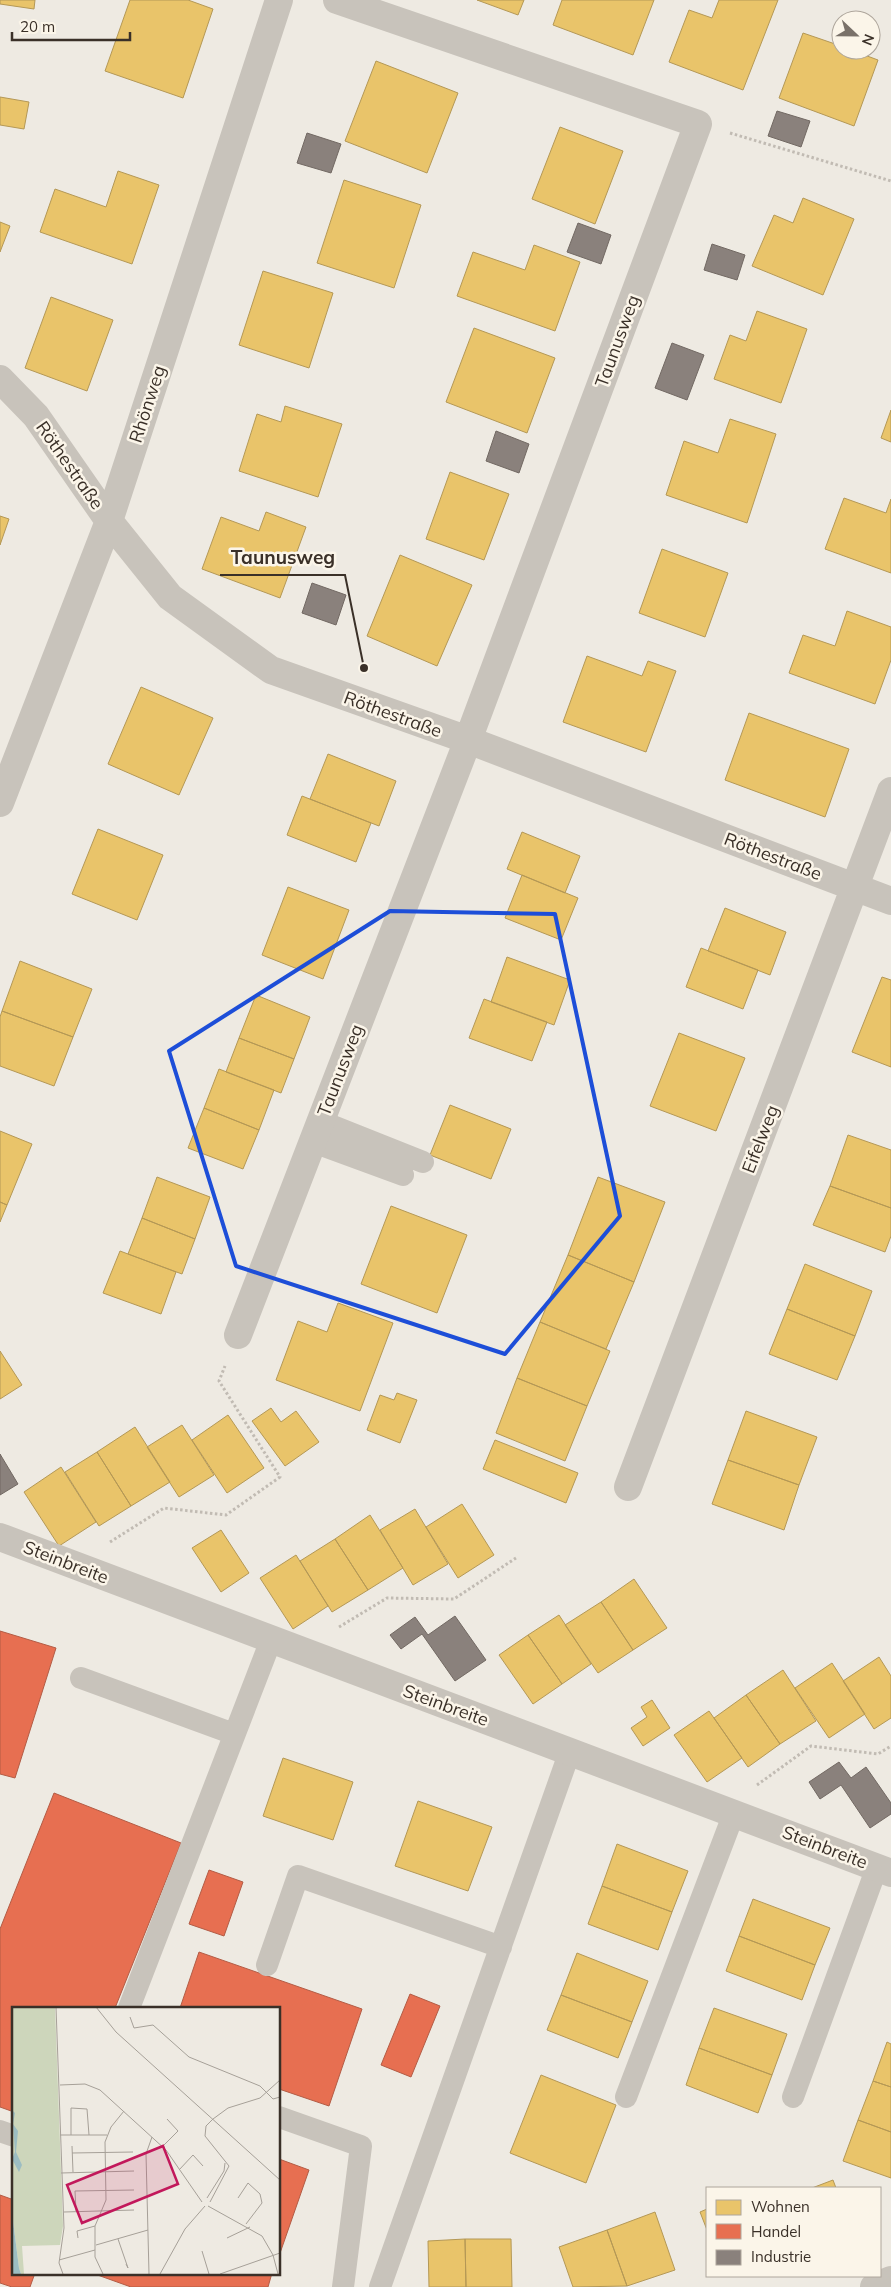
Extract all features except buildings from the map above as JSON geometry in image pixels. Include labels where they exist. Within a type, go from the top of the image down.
[{"type":"street","name":"Rhönweg","points":[[0,803],[110,521],[279,0]]},
{"type":"street","points":[[337,0],[698,124]]},
{"type":"street","name":"Taunusweg","points":[[238,1335],[468,740],[698,124]]},
{"type":"street","name":"Röthestraße","points":[[0,379],[36,416],[110,521],[170,597],[271,670],[468,740],[891,901]]},
{"type":"street","name":"Eifelweg","points":[[628,1487],[891,791]]},
{"type":"street","name":"Steinbreite","points":[[0,1537],[884,1870]]},
{"type":"lane","points":[[316,1132],[423,1162]]},
{"type":"lane","points":[[316,1132],[403,1175]]},
{"type":"lane","points":[[129,2007],[271,1640]]},
{"type":"lane","points":[[81,1678],[234,1734]]},
{"type":"lane","points":[[380,2287],[570,1751]]},
{"type":"lane","points":[[626,2097],[729,1811]]},
{"type":"lane","points":[[793,2097],[884,1870]]},
{"type":"lane","points":[[267,1965],[298,1876],[501,1947]]},
{"type":"lane","points":[[280,2117],[361,2146],[343,2287]]},
{"type":"lane","points":[[0,2131],[12,2135]]},
{"type":"path","points":[[698,124],[891,181]]},
{"type":"path","points":[[74,1565],[164,1508],[226,1514],[280,1477],[219,1381],[238,1335]]},
{"type":"path","points":[[300,1651],[387,1598],[454,1599],[516,1558]]},
{"type":"path","points":[[729,1811],[811,1746],[878,1754],[891,1746]]},
{"type":"highlighted area","points":[[390,911],[555,914],[620,1216],[505,1354],[236,1266],[169,1051]]},
{"type":"place","name":"Taunusweg","points":[[364,668]]}]
